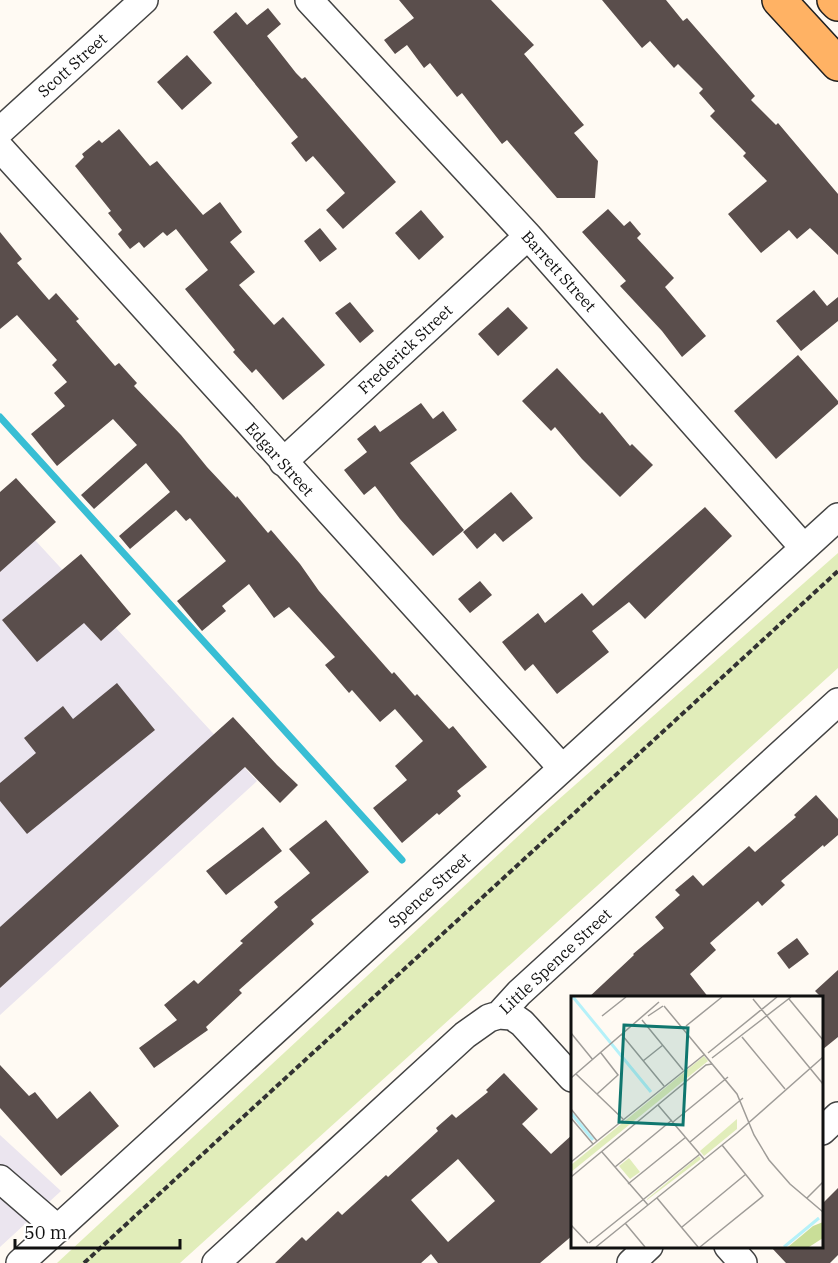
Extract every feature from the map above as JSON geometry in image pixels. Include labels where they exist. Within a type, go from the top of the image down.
[{"type":"main road","points":[[779,0],[838,64]]},
{"type":"main road","points":[[834,0],[838,4]]},
{"type":"street","name":"Scott Street","points":[[0,131],[144,0]]},
{"type":"street","name":"Barrett Street","points":[[309,0],[528,236],[804,548]]},
{"type":"street","name":"Edgar Street","points":[[0,148],[282,462],[562,768]]},
{"type":"street","name":"Frederick Street","points":[[282,462],[528,236]]},
{"type":"street","name":"Spence Street","points":[[20,1263],[838,517]]},
{"type":"street","name":"Little Spence Street","points":[[216,1263],[465,1035],[489,1018],[499,1015],[519,993],[838,702]]},
{"type":"street","points":[[499,1015],[512,1016],[522,1023],[571,1076]]},
{"type":"street","points":[[823,1130],[838,1116]]},
{"type":"street","points":[[0,1179],[58,1229]]},
{"type":"street","points":[[631,1263],[647,1248]]},
{"type":"street","points":[[730,1248],[743,1263]]},
{"type":"path","points":[[84,1263],[838,572]]},
{"type":"shaded area","points":[[0,502],[257,781],[0,1015]]},
{"type":"shaded area","points":[[0,1135],[61,1191],[0,1247]]},
{"type":"green space","points":[[838,553],[838,668],[180,1263],[57,1263],[541,815]]},
{"type":"building","points":[[399,0],[491,0],[534,45],[524,54],[584,125],[574,133],[598,161],[595,198],[557,198],[507,140],[502,144],[462,93],[457,97],[430,63],[424,68],[407,45],[395,54],[384,40],[414,18]]},
{"type":"building","points":[[602,0],[666,0],[683,21],[687,18],[755,96],[751,100],[776,125],[778,123],[838,194],[838,255],[810,228],[797,239],[789,230],[761,253],[728,214],[767,181],[743,156],[746,153],[710,116],[715,111],[699,93],[703,89],[678,64],[674,68],[650,41],[642,48]]},
{"type":"building","points":[[268,8],[281,24],[267,36],[296,73],[302,79],[305,77],[396,182],[343,229],[326,210],[345,193],[313,156],[306,162],[291,143],[298,137],[213,32],[236,12],[247,25]]},
{"type":"building","points":[[187,55],[212,83],[182,110],[157,82]]},
{"type":"building","points":[[119,129],[150,166],[157,161],[203,215],[220,202],[242,232],[230,242],[255,272],[239,285],[274,325],[283,317],[325,365],[283,400],[256,369],[252,373],[233,352],[235,350],[185,289],[208,270],[176,229],[167,236],[163,232],[144,248],[139,242],[130,249],[118,234],[122,230],[108,213],[111,211],[75,166],[84,157],[82,154],[99,140],[102,143]]},
{"type":"building","points":[[608,209],[624,226],[630,221],[641,234],[637,238],[674,278],[665,287],[706,336],[682,357],[662,331],[620,286],[626,281],[582,232]]},
{"type":"building","points":[[421,210],[444,237],[419,260],[395,233]]},
{"type":"building","points":[[320,228],[337,249],[320,262],[304,241]]},
{"type":"building","points":[[0,232],[22,259],[17,263],[49,300],[56,293],[79,319],[76,321],[115,366],[119,363],[137,383],[134,386],[181,435],[207,467],[236,498],[237,496],[268,533],[271,530],[319,591],[392,674],[394,672],[415,696],[417,694],[449,729],[453,726],[487,767],[457,791],[461,796],[402,843],[373,808],[407,780],[395,766],[423,741],[395,709],[380,722],[352,690],[349,693],[325,665],[335,657],[289,607],[274,618],[249,584],[222,606],[226,611],[202,631],[177,601],[226,561],[190,518],[186,521],[176,510],[130,549],[119,536],[170,492],[146,463],[94,509],[81,495],[137,445],[113,419],[57,466],[31,434],[65,406],[54,393],[67,382],[52,365],[57,360],[17,315],[0,329]]},
{"type":"building","points":[[814,290],[827,306],[838,297],[838,321],[801,351],[776,321]]},
{"type":"building","points":[[350,302],[374,331],[360,343],[335,313]]},
{"type":"building","points":[[508,307],[528,328],[498,356],[478,334]]},
{"type":"building","points":[[798,355],[838,401],[838,404],[776,459],[734,411]]},
{"type":"building","points":[[557,368],[600,414],[602,412],[630,446],[632,444],[653,465],[620,497],[582,459],[555,427],[551,431],[522,401]]},
{"type":"building","points":[[421,403],[433,419],[443,411],[457,430],[410,463],[464,530],[433,556],[400,519],[375,486],[364,495],[344,470],[367,452],[357,439],[375,425],[380,432]]},
{"type":"building","points":[[16,478],[56,522],[0,572],[0,492]]},
{"type":"building","points":[[511,492],[533,518],[503,542],[495,533],[477,549],[463,532]]},
{"type":"building","points":[[705,507],[732,536],[645,619],[629,602],[592,631],[609,652],[557,694],[533,664],[525,671],[502,642],[538,613],[545,623],[582,593],[593,606]]},
{"type":"building","points":[[81,554],[131,614],[101,641],[84,623],[37,662],[2,620]]},
{"type":"building","points":[[480,581],[492,595],[470,613],[458,599]]},
{"type":"building","points":[[117,683],[155,730],[27,834],[0,801],[0,783],[36,753],[24,738],[63,706],[73,719]]},
{"type":"building","points":[[233,717],[298,785],[280,803],[245,767],[0,988],[0,927]]},
{"type":"building","points":[[816,795],[838,819],[838,835],[781,881],[785,885],[762,906],[758,901],[710,943],[716,950],[690,974],[707,996],[590,996],[633,954],[664,928],[655,917],[680,895],[675,890],[693,875],[703,886],[749,846],[755,852],[796,817],[794,815]]},
{"type":"building","points":[[326,820],[369,872],[311,920],[314,924],[239,990],[242,993],[206,1027],[208,1030],[154,1068],[139,1048],[177,1020],[164,1005],[194,980],[198,984],[243,943],[240,941],[278,907],[274,902],[310,873],[289,849]]},
{"type":"building","points":[[263,827],[282,851],[226,895],[206,871]]},
{"type":"building","points":[[797,938],[809,954],[789,969],[777,953]]},
{"type":"building","points":[[838,970],[838,1037],[823,1049],[823,996],[815,991]]},
{"type":"building","points":[[0,1065],[29,1096],[35,1092],[57,1119],[90,1091],[119,1126],[61,1176],[0,1108]]},
{"type":"building","points":[[504,1073],[538,1109],[522,1124],[551,1154],[571,1136],[571,1237],[540,1263],[438,1263],[431,1254],[421,1263],[275,1263],[302,1237],[306,1241],[338,1211],[342,1215],[386,1175],[388,1177],[438,1131],[436,1128],[452,1114],[456,1118],[488,1092],[486,1090]],"holes":[[[458,1159],[495,1201],[448,1242],[411,1200]]]},
{"type":"building","points":[[838,1188],[838,1255],[830,1263],[786,1263],[772,1248],[823,1248],[823,1203]]},
{"type":"waterway","points":[[0,417],[402,860]]}]
